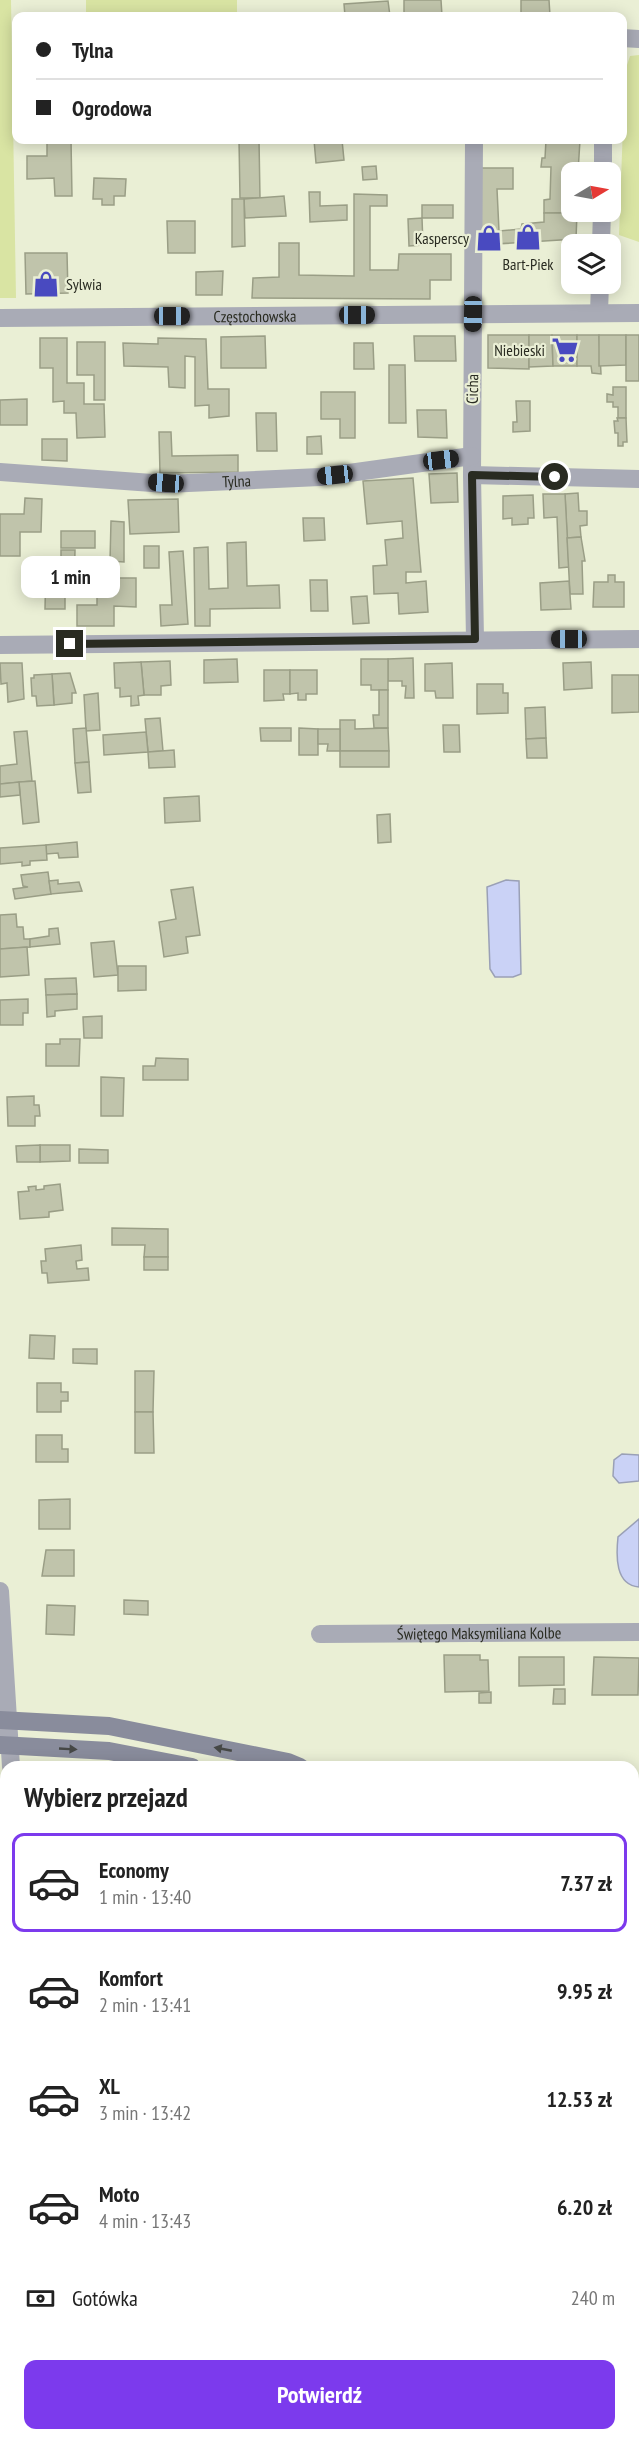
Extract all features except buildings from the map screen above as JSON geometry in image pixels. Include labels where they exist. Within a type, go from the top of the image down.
[{"type":"main road","points":[[4,1719],[109,1726],[283,1761]]},
{"type":"main road","points":[[5,1745],[109,1751],[161,1761]]},
{"type":"street","name":"Cicha","points":[[474,144],[472,475],[475,639]]},
{"type":"street","points":[[603,144],[603,162]]},
{"type":"street","points":[[599,312],[600,294]]},
{"type":"street","name":"Częstochowska","points":[[0,318],[639,313]]},
{"type":"street","name":"Tylna","points":[[0,472],[166,483],[320,477],[472,456]]},
{"type":"street","points":[[472,475],[639,479]]},
{"type":"street","points":[[0,645],[639,639]]},
{"type":"street","points":[[0,1591],[5,1745],[9,1761]]},
{"type":"street","name":"Świętego Maksymiliana Kolbe","points":[[321,1634],[639,1632]]},
{"type":"green space","points":[[0,0],[11,0],[16,298],[0,298]]},
{"type":"green space","points":[[86,0],[237,0],[237,12],[86,12]]},
{"type":"green space","points":[[639,55],[639,242],[619,234],[622,144],[627,144],[627,65],[630,56]]},
{"type":"water","points":[[506,880],[519,881],[521,974],[513,977],[495,977],[490,969],[487,887]]},
{"type":"water","points":[[622,1454],[639,1455],[639,1481],[619,1483],[613,1476],[614,1460]]},
{"type":"water","points":[[639,1519],[639,1587],[625,1581],[621,1575],[617,1553],[618,1537]]},
{"type":"place","name":"Bart-Piek","points":[[528,237]]},
{"type":"place","name":"Kasperscy","points":[[489,238]]},
{"type":"place","name":"Sylwia","points":[[46,284]]},
{"type":"place","name":"Niebieski","points":[[565,350]]},
{"type":"route","points":[[70,644],[475,639],[472,475],[555,477]]}]
